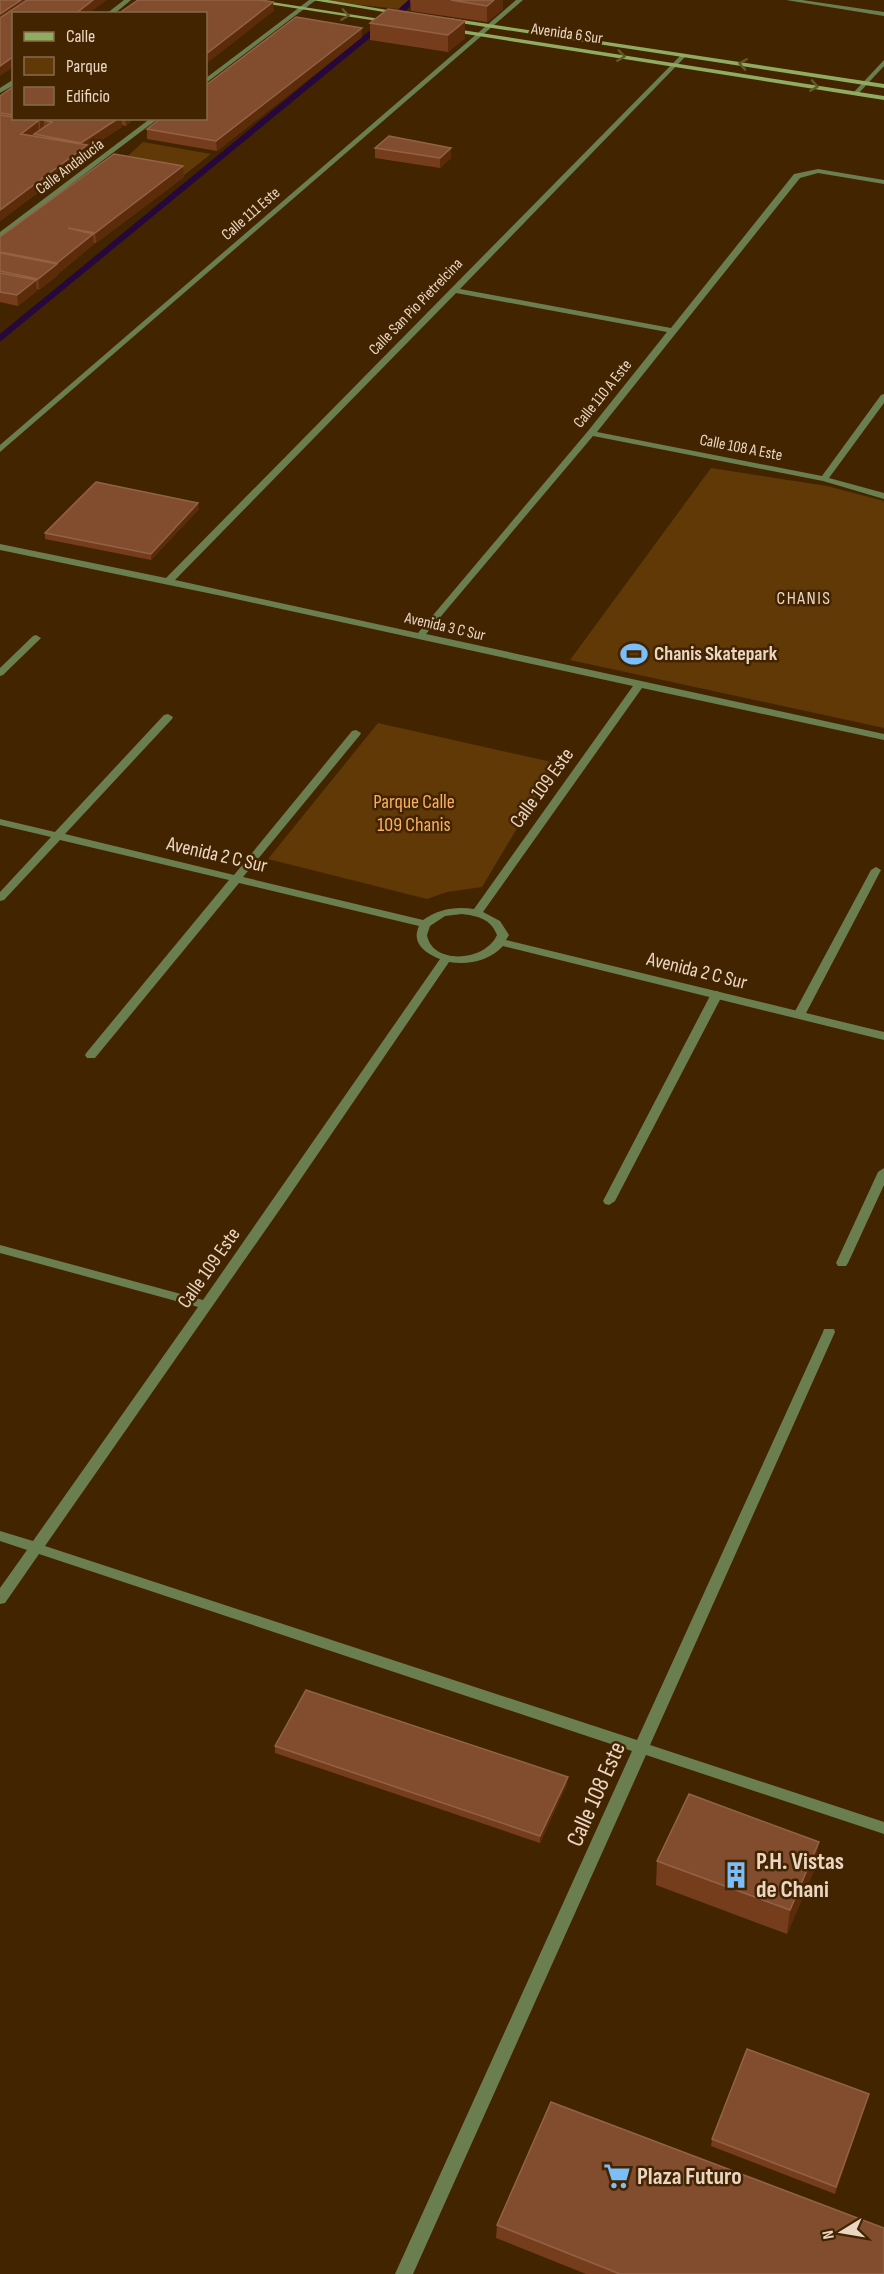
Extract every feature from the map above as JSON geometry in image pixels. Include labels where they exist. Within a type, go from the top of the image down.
[{"type":"main road","points":[[246,0],[396,22]]},
{"type":"main road","points":[[314,0],[408,14]]},
{"type":"main road","name":"Avenida 6 Sur","points":[[443,19],[884,86]]},
{"type":"main road","name":"Avenida 6 Sur","points":[[443,29],[884,98]]},
{"type":"street","points":[[112,12],[128,0]]},
{"type":"street","points":[[207,80],[314,0]]},
{"type":"street","name":"Calle 111 Este","points":[[0,449],[520,0]]},
{"type":"street","points":[[789,0],[884,14]]},
{"type":"street","name":"Calle San Pio Pietrelcina","points":[[169,581],[684,55]]},
{"type":"street","points":[[856,93],[884,62]]},
{"type":"street","name":"Calle Andalucía","points":[[0,236],[153,120]]},
{"type":"street","name":"Calle 110 A Este","points":[[420,636],[591,433],[797,176],[810,172],[826,172],[884,182]]},
{"type":"street","points":[[454,290],[673,331]]},
{"type":"street","points":[[824,479],[884,397]]},
{"type":"street","name":"Calle 108 A Este","points":[[591,433],[824,479],[884,496]]},
{"type":"street","name":"Avenida 3 C Sur","points":[[0,547],[169,581],[639,686],[884,737]]},
{"type":"street","points":[[0,673],[36,638]]},
{"type":"street","name":"Calle 109 Este","points":[[477,913],[639,686]]},
{"type":"street","points":[[0,898],[168,717]]},
{"type":"street","points":[[91,1055],[356,733]]},
{"type":"street","name":"Avenida 2 C Sur","points":[[0,822],[425,924]]},
{"type":"street","points":[[799,1015],[876,870]]},
{"type":"street","points":[[448,912],[477,913],[487,916],[501,928],[503,935],[496,949],[473,959],[446,957],[434,953],[421,939],[421,931],[425,924],[435,917],[448,912]]},
{"type":"street","name":"Avenida 2 C Sur","points":[[501,942],[884,1036]]},
{"type":"street","name":"Calle 109 Este","points":[[0,1599],[281,1199],[446,957]]},
{"type":"street","points":[[609,1201],[717,994]]},
{"type":"street","points":[[842,1263],[884,1172]]},
{"type":"street","points":[[0,1249],[206,1305]]},
{"type":"street","name":"Calle 108 Este","points":[[404,2274],[829,1332]]},
{"type":"street","points":[[0,1536],[641,1749],[884,1827]]},
{"type":"green space","points":[[316,0],[409,0],[398,9]]},
{"type":"green space","points":[[143,142],[211,154],[183,176],[118,165]]},
{"type":"green space","points":[[711,468],[827,486],[884,501],[884,728],[570,660]]},
{"type":"green space","name":"Parque Calle 109 Chanis","points":[[378,723],[556,763],[482,887],[447,892],[427,899],[268,859]]},
{"type":"building","points":[[0,0],[21,0],[0,14]]},
{"type":"building","points":[[27,0],[93,0],[78,12],[12,12],[12,57],[0,66],[0,18]]},
{"type":"building","points":[[138,0],[261,0],[273,2],[207,53],[207,12],[121,12]]},
{"type":"building","points":[[451,0],[494,0],[487,6]]},
{"type":"building","points":[[388,9],[465,21],[448,35],[370,23]]},
{"type":"building","points":[[296,17],[362,28],[216,141],[147,129],[158,120],[207,120],[207,84]]},
{"type":"building","points":[[12,87],[12,115],[0,113],[0,96]]},
{"type":"building","points":[[0,115],[12,117],[12,120],[38,121],[21,134],[87,145],[0,210]]},
{"type":"building","points":[[44,120],[116,120],[81,143],[34,134],[52,122]]},
{"type":"building","points":[[389,136],[451,148],[440,158],[375,148]]},
{"type":"building","points":[[114,154],[183,166],[95,233],[68,228],[93,234],[57,263],[0,252],[0,237]]},
{"type":"building","points":[[0,253],[57,264],[38,279],[0,271]]},
{"type":"building","points":[[0,273],[36,280],[17,295],[0,292]]},
{"type":"building","points":[[96,482],[198,503],[151,554],[45,533]]},
{"type":"building","points":[[306,1690],[568,1777],[540,1836],[275,1746]]},
{"type":"building","name":"P.H. Vistas de Chani","points":[[689,1794],[819,1842],[790,1910],[657,1861]]},
{"type":"building","points":[[747,2049],[869,2094],[836,2187],[712,2139]]},
{"type":"building","name":"Plaza Futuro","points":[[551,2102],[884,2228],[884,2274],[620,2274],[497,2225]]},
{"type":"waterway","points":[[403,9],[413,0]]},
{"type":"waterway","points":[[0,338],[380,26]]},
{"type":"place","name":"Chanis Skatepark","points":[[634,654]]},
{"type":"place","name":"P.H. Vistas de Chani","points":[[736,1875]]},
{"type":"place","name":"Plaza Futuro","points":[[617,2176]]},
{"type":"district","name":"CHANIS","points":[[804,598]]}]
